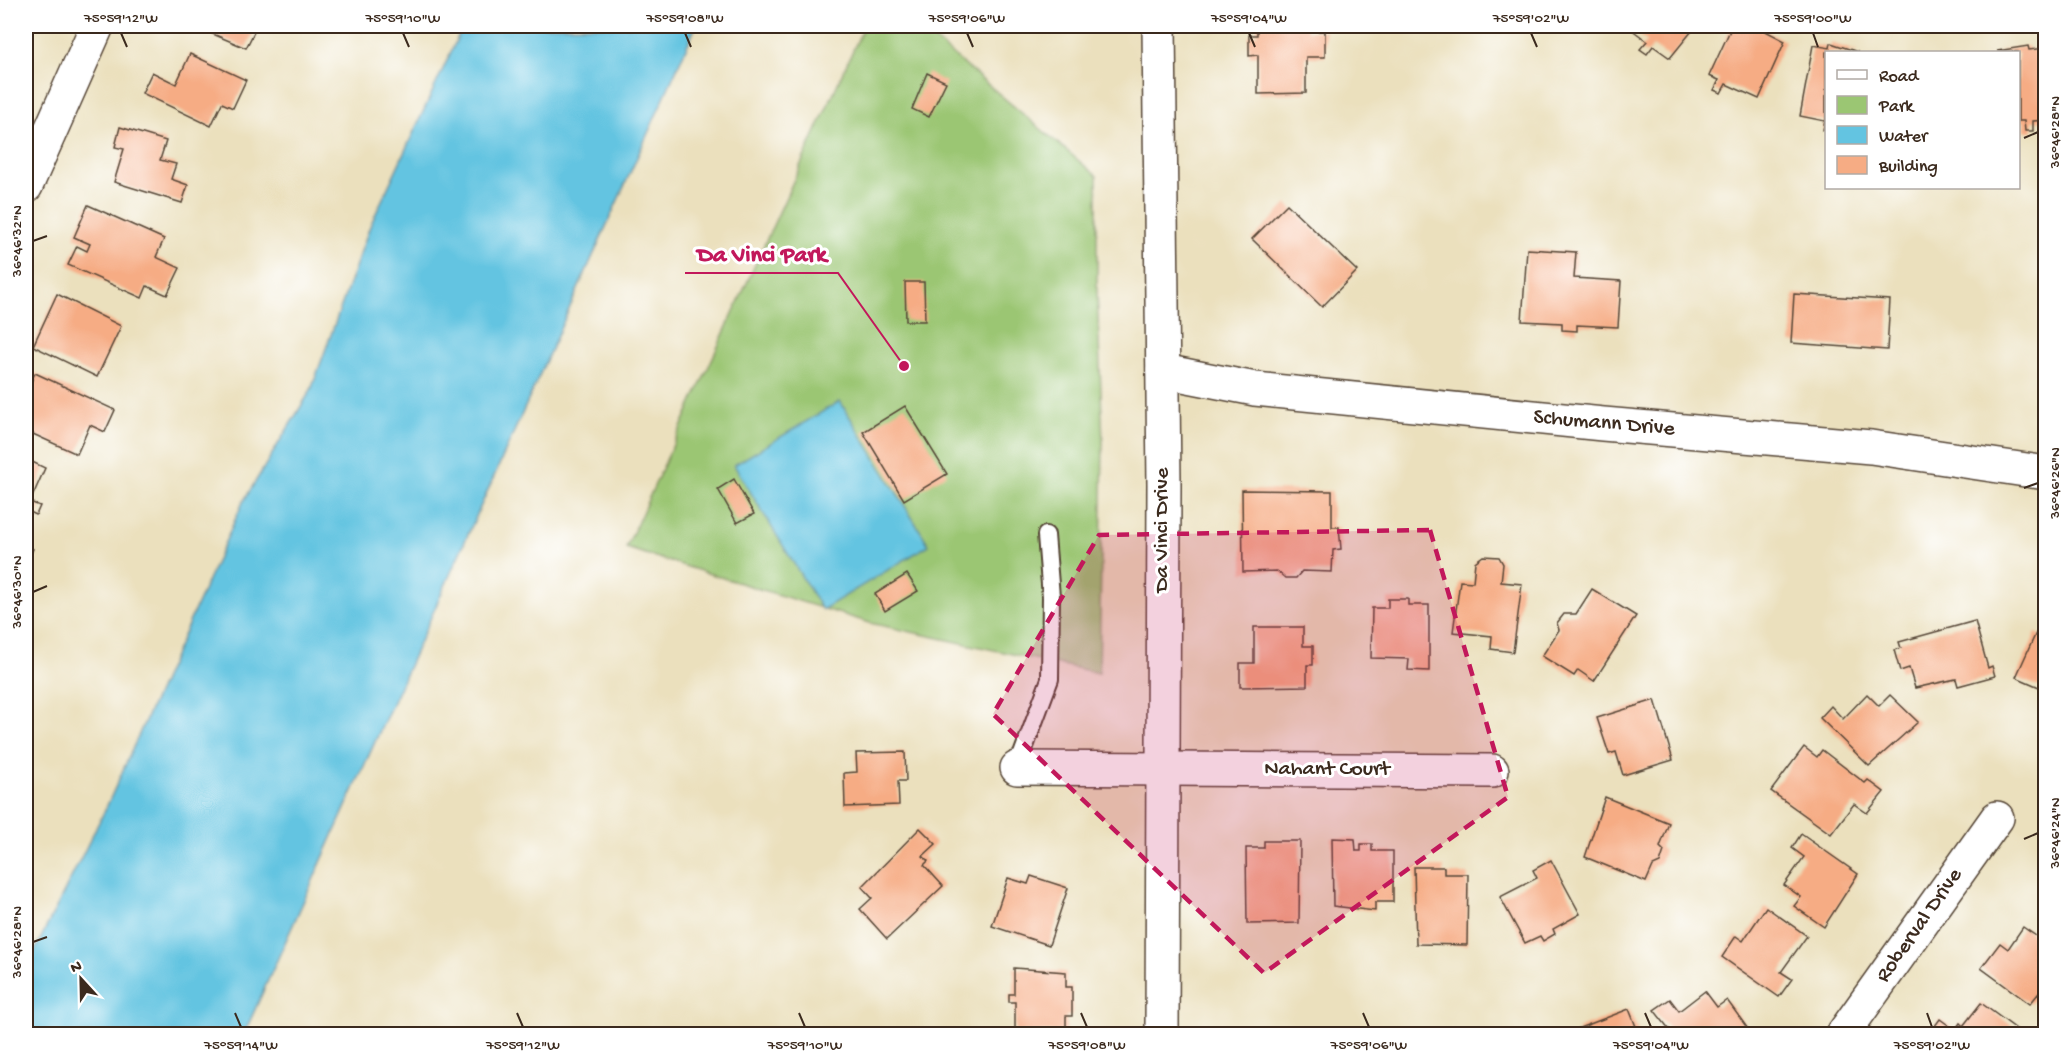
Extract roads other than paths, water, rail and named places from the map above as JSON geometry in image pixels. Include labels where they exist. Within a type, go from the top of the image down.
[{"type":"street","points":[[26,186],[97,26]]},
{"type":"street","name":"Da Vinci Drive","points":[[1159,26],[1164,484],[1162,1035]]},
{"type":"street","name":"Schumann Drive","points":[[1162,371],[1255,390],[1871,447],[2046,473]]},
{"type":"street","name":"Nahant Court","points":[[1017,768],[1492,771]]},
{"type":"street","name":"Roberval Drive","points":[[1843,1035],[1997,818]]},
{"type":"lane","points":[[1017,768],[1050,679],[1051,597],[1046,535]]},
{"type":"water","points":[[463,26],[696,26],[244,1034],[26,1034],[26,968],[106,808],[243,502],[311,390],[370,226]]},
{"type":"water","points":[[840,401],[929,545],[822,610],[734,465]]},
{"type":"place","name":"Da Vinci Park","points":[[904,366]]}]
